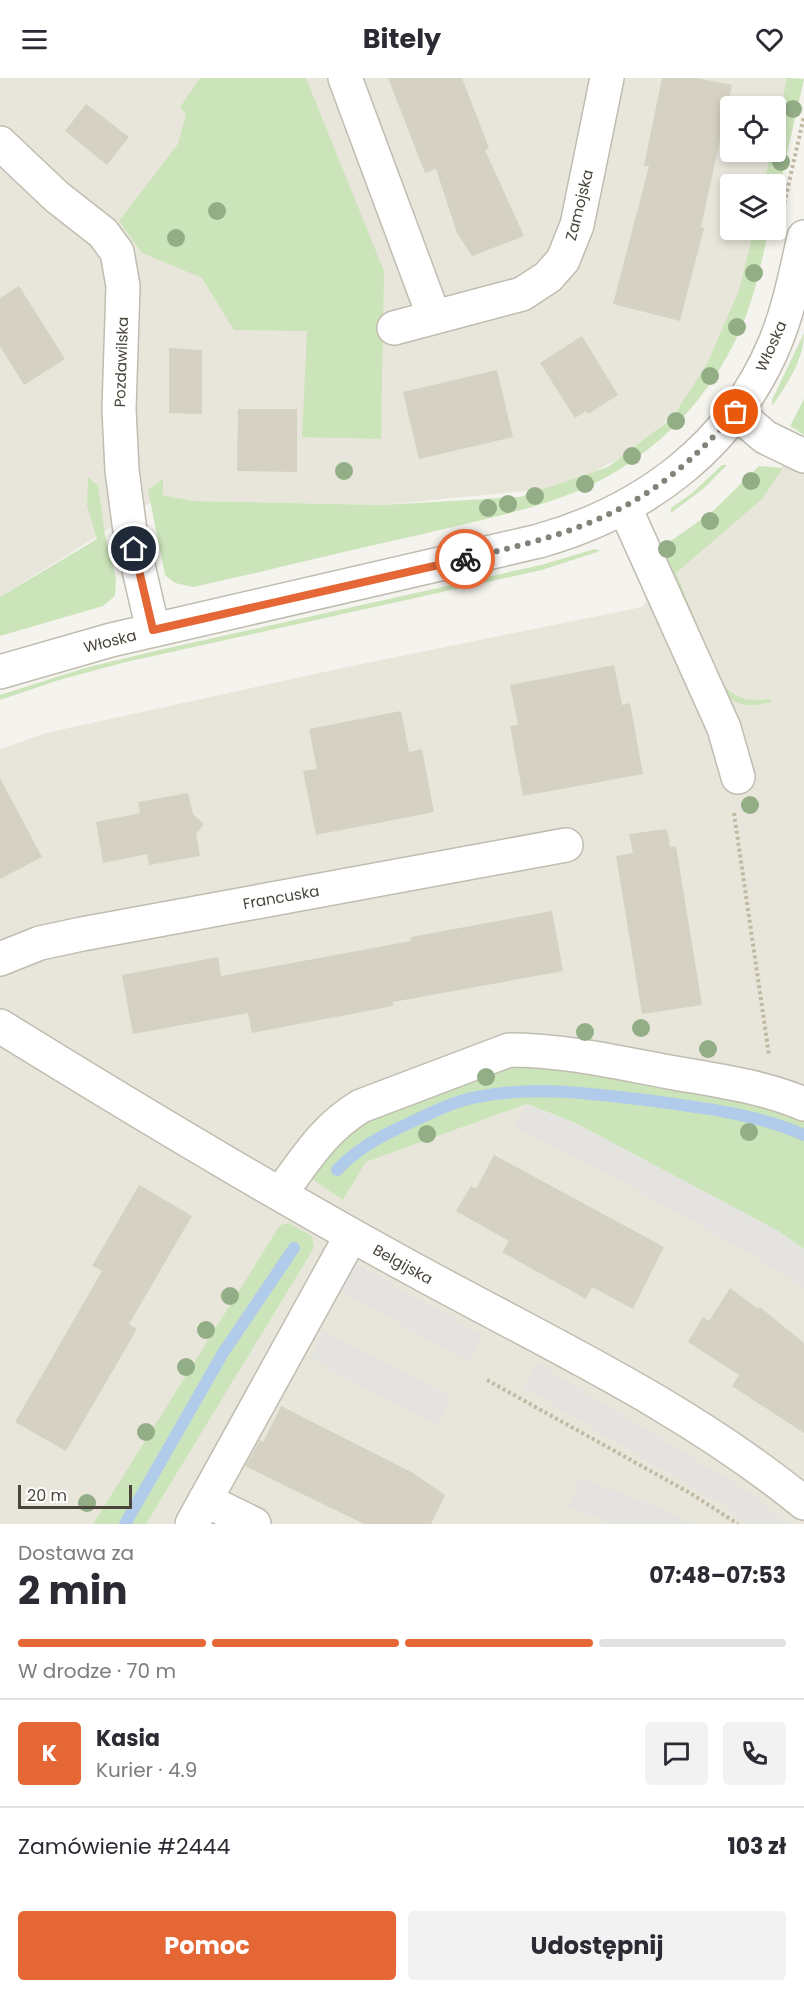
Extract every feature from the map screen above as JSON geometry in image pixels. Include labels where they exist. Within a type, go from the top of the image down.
[{"type":"street","points":[[345,78],[434,317]]},
{"type":"street","name":"Zamojska","points":[[394,328],[522,294],[548,277],[563,260],[577,225],[608,78]]},
{"type":"street","name":"Pozdawilska","points":[[0,143],[57,197],[103,233],[117,252],[123,286],[119,409],[122,470],[130,531],[153,630]]},
{"type":"street","name":"Włoska","points":[[0,672],[62,652],[539,541],[571,532],[625,508],[682,469],[705,448],[736,412],[775,343],[793,285],[792,227]]},
{"type":"street","points":[[736,412],[765,437],[804,456]]},
{"type":"street","points":[[625,508],[724,728],[735,791]]},
{"type":"street","name":"Francuska","points":[[0,959],[40,943],[82,934],[566,845]]},
{"type":"street","name":"Belgijska","points":[[0,1026],[162,1126],[351,1236],[515,1325],[606,1371],[736,1453],[804,1503]]},
{"type":"street","points":[[280,1194],[324,1135],[339,1119],[383,1098],[509,1050],[562,1053],[724,1082],[804,1104]]},
{"type":"street","points":[[254,1524],[199,1512],[351,1236]]},
{"type":"path","points":[[792,227],[804,116]]},
{"type":"path","points":[[735,791],[772,1080],[770,1093]]},
{"type":"path","points":[[487,1380],[690,1493],[738,1524]]},
{"type":"shaded area","points":[[0,78],[788,78],[784,96],[720,96],[720,162],[771,162],[768,174],[720,174],[720,240],[755,240],[739,316],[694,392],[640,447],[566,487],[382,505],[193,501],[163,495],[0,597]]},
{"type":"shaded area","points":[[804,436],[804,1111],[513,1057],[342,1126],[343,1200],[366,1162],[527,1104],[804,1249],[804,1524],[146,1524],[314,1248],[288,1223],[280,1225],[93,1524],[0,1524],[0,749],[46,733],[342,668],[642,607],[673,568],[781,467]]},
{"type":"shaded area","points":[[527,1104],[575,1123],[778,1231],[804,1249],[804,1288],[756,1257],[583,1160],[513,1126]]},
{"type":"shaded area","points":[[356,1264],[483,1335],[468,1362],[341,1291]]},
{"type":"shaded area","points":[[323,1330],[452,1398],[437,1425],[309,1358]]},
{"type":"shaded area","points":[[535,1362],[754,1495],[787,1524],[747,1524],[728,1508],[523,1387]]},
{"type":"shaded area","points":[[580,1478],[653,1505],[692,1524],[611,1524],[569,1506]]},
{"type":"green space","points":[[200,78],[306,78],[384,271],[381,439],[302,437],[307,331],[234,330],[202,278],[142,253],[119,221],[178,144],[186,114],[180,107]]},
{"type":"green space","points":[[787,78],[804,79],[786,158],[786,96],[783,96]]},
{"type":"green space","points":[[769,162],[785,162],[782,174],[766,174]]},
{"type":"green space","points":[[752,240],[767,240],[757,282],[735,342],[702,395],[682,419],[634,460],[580,490],[503,515],[193,587],[175,583],[165,575],[148,490],[163,479],[163,495],[193,501],[382,505],[520,497],[608,467],[672,418],[707,364],[739,290]]},
{"type":"green space","points":[[804,333],[798,362],[789,381],[772,406],[772,400]]},
{"type":"green space","points":[[804,399],[804,435],[790,426]]},
{"type":"green space","points":[[722,465],[727,465],[703,489],[671,513],[671,508],[691,494]]},
{"type":"green space","points":[[759,466],[783,468],[762,499],[676,573],[720,681],[731,692],[742,698],[770,699],[771,702],[750,705],[731,699],[721,689],[711,672],[691,629],[661,548],[713,511]]},
{"type":"green space","points":[[88,477],[98,486],[105,535],[116,578],[115,596],[103,606],[0,636],[0,597],[97,539],[87,506]]},
{"type":"green space","points":[[595,549],[600,551],[542,570],[126,662],[59,680],[0,700],[0,695],[85,668],[541,565]]},
{"type":"green space","points":[[513,1057],[804,1111],[804,1249],[778,1231],[575,1123],[527,1104],[366,1162],[343,1200],[309,1177],[341,1126]]},
{"type":"green space","points":[[288,1223],[312,1236],[314,1248],[146,1524],[93,1524],[280,1225]]},
{"type":"building","points":[[388,78],[462,78],[489,148],[485,150],[524,236],[472,256],[457,233],[436,169],[425,173]]},
{"type":"building","points":[[662,78],[697,78],[732,85],[730,96],[720,96],[720,140],[701,227],[704,228],[680,321],[613,304],[649,166],[644,166]]},
{"type":"building","points":[[86,104],[129,137],[107,165],[65,131]]},
{"type":"building","points":[[19,286],[65,359],[24,385],[0,346],[0,298]]},
{"type":"building","points":[[582,336],[618,395],[588,414],[586,411],[575,418],[540,363]]},
{"type":"building","points":[[169,348],[202,350],[202,414],[169,413]]},
{"type":"building","points":[[497,370],[513,437],[419,459],[403,392]]},
{"type":"building","points":[[238,409],[297,409],[297,472],[237,471]]},
{"type":"building","points":[[614,665],[622,705],[630,703],[643,774],[523,796],[510,726],[518,725],[510,685]]},
{"type":"building","points":[[401,711],[409,752],[422,749],[434,812],[316,835],[303,771],[317,769],[309,729]]},
{"type":"building","points":[[0,778],[42,857],[0,879]]},
{"type":"building","points":[[188,793],[193,814],[204,824],[196,834],[200,856],[149,865],[147,854],[103,863],[96,822],[140,813],[138,802]]},
{"type":"building","points":[[667,829],[670,847],[676,846],[702,1005],[642,1014],[616,856],[633,853],[629,834]]},
{"type":"building","points":[[552,911],[563,971],[393,1002],[393,1006],[252,1033],[248,1013],[133,1034],[122,975],[218,957],[221,976],[411,941],[411,937]]},
{"type":"building","points":[[494,1155],[664,1247],[633,1309],[592,1287],[586,1299],[502,1252],[509,1241],[456,1211],[471,1186],[476,1189]]},
{"type":"building","points":[[139,1185],[192,1216],[129,1324],[137,1329],[66,1451],[15,1422],[102,1271],[92,1266]]},
{"type":"building","points":[[730,1288],[758,1309],[760,1307],[804,1343],[804,1433],[732,1386],[739,1375],[688,1342],[703,1317],[709,1321]]},
{"type":"building","points":[[281,1406],[413,1473],[445,1495],[431,1524],[364,1524],[245,1466],[260,1440],[263,1442]]},
{"type":"waterway","points":[[337,1170],[360,1150],[395,1130],[459,1102],[499,1093],[543,1091],[587,1093],[692,1106],[749,1117],[804,1135]]},
{"type":"waterway","points":[[125,1524],[223,1353],[294,1248]]},
{"type":"way so far","points":[[465,559],[571,532],[625,508],[682,469],[705,448],[736,412]]},
{"type":"route","points":[[134,549],[153,630],[465,559]]}]
